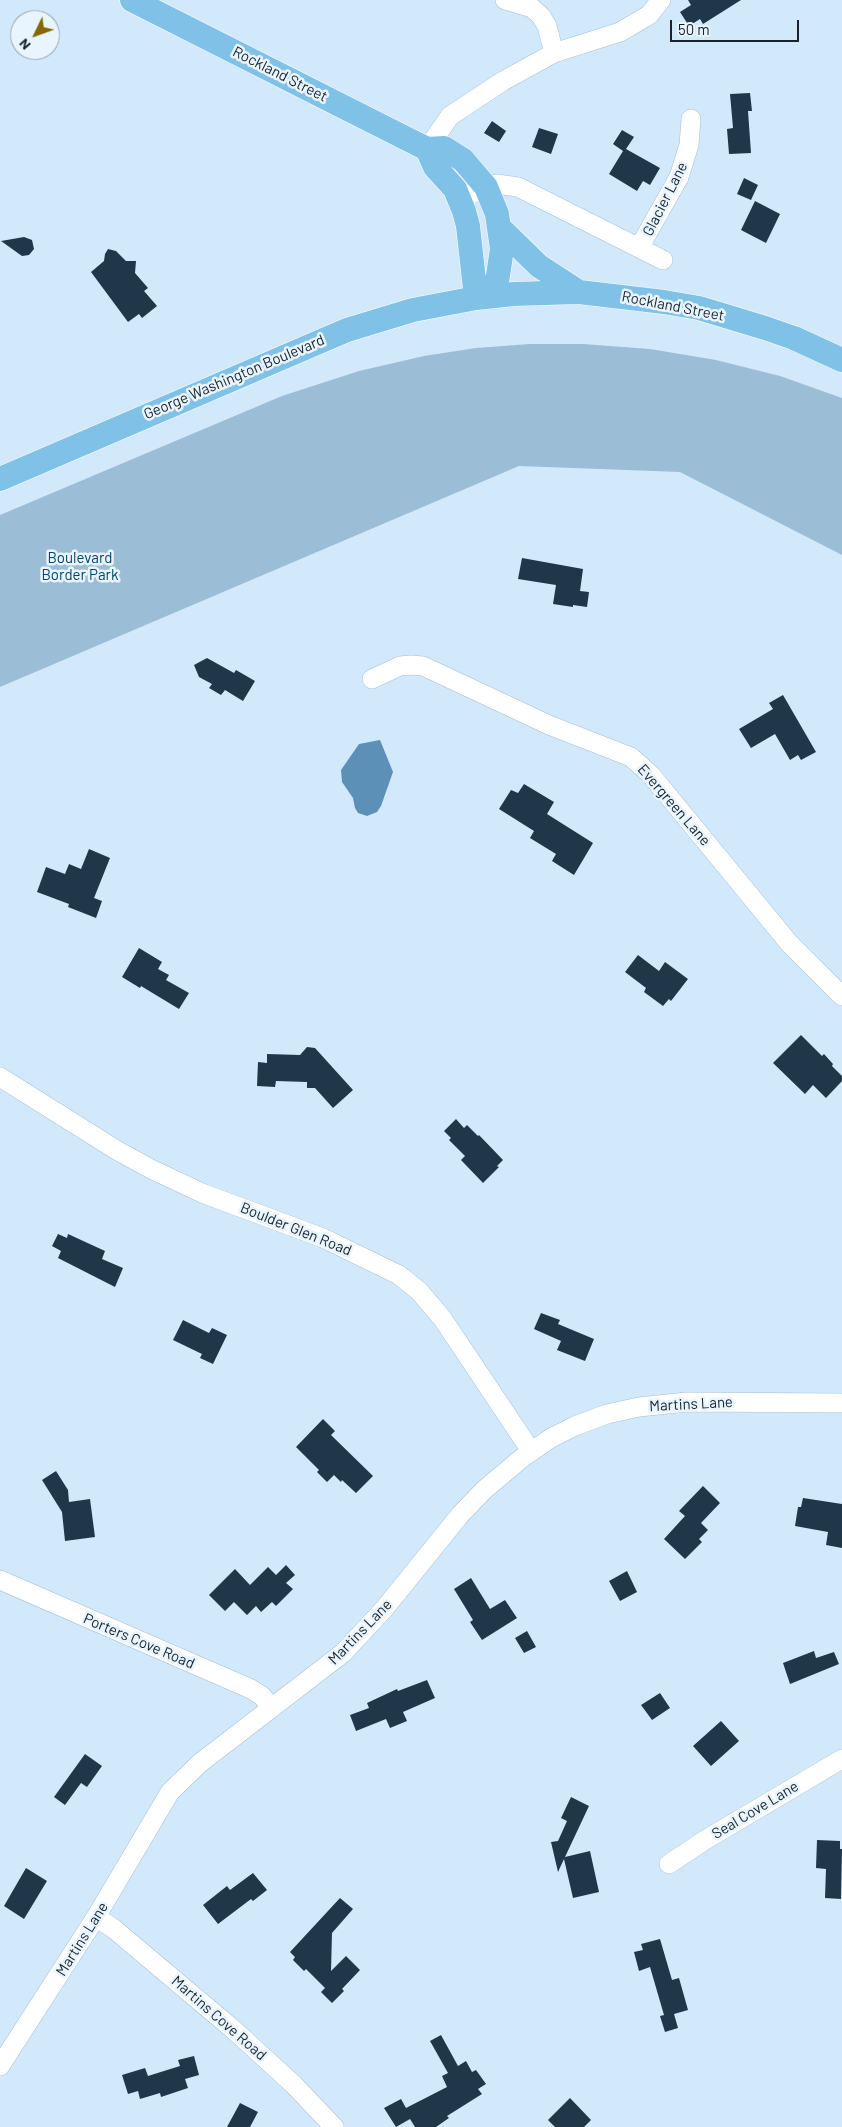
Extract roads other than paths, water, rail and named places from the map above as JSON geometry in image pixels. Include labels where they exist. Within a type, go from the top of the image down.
[{"type":"main road","name":"Rockland Street","points":[[132,0],[427,149],[444,148],[471,167],[486,187],[493,201],[500,228],[502,249],[485,297],[579,292],[648,299],[699,308],[786,335],[842,360]]},
{"type":"main road","points":[[427,149],[434,167],[454,189],[460,199],[485,297]]},
{"type":"main road","points":[[500,228],[535,262],[579,292]]},
{"type":"main road","name":"George Washington Boulevard","points":[[0,479],[347,330],[413,310],[485,297]]},
{"type":"street","points":[[505,0],[532,8],[541,16],[547,26],[554,54]]},
{"type":"street","points":[[427,149],[445,122],[456,112],[503,81],[554,54],[620,32],[650,15],[661,0]]},
{"type":"street","name":"Glacier Lane","points":[[640,248],[679,177],[690,145],[691,119]]},
{"type":"street","points":[[460,199],[486,187],[504,184],[518,187],[663,260]]},
{"type":"street","name":"Evergreen Lane","points":[[372,679],[400,666],[423,666],[549,725],[631,757],[651,775],[789,942],[842,996]]},
{"type":"street","name":"Boulder Glen Road","points":[[0,1077],[110,1146],[151,1169],[202,1193],[323,1238],[399,1275],[419,1291],[442,1318],[531,1451]]},
{"type":"street","name":"Martins Lane","points":[[0,2066],[96,1917],[170,1792],[200,1763],[317,1675],[357,1640],[384,1610],[460,1515],[494,1481],[531,1451],[562,1432],[589,1420],[639,1407],[687,1402],[842,1403]]},
{"type":"street","name":"Porters Cove Road","points":[[0,1580],[251,1689],[262,1696],[272,1708]]},
{"type":"street","name":"Seal Cove Lane","points":[[669,1864],[704,1840],[842,1759]]},
{"type":"street","name":"Martins Cove Road","points":[[96,1917],[240,2035],[294,2085],[334,2127]]},
{"type":"park label","name":"Boulevard Border Park","points":[[80,566]]}]
